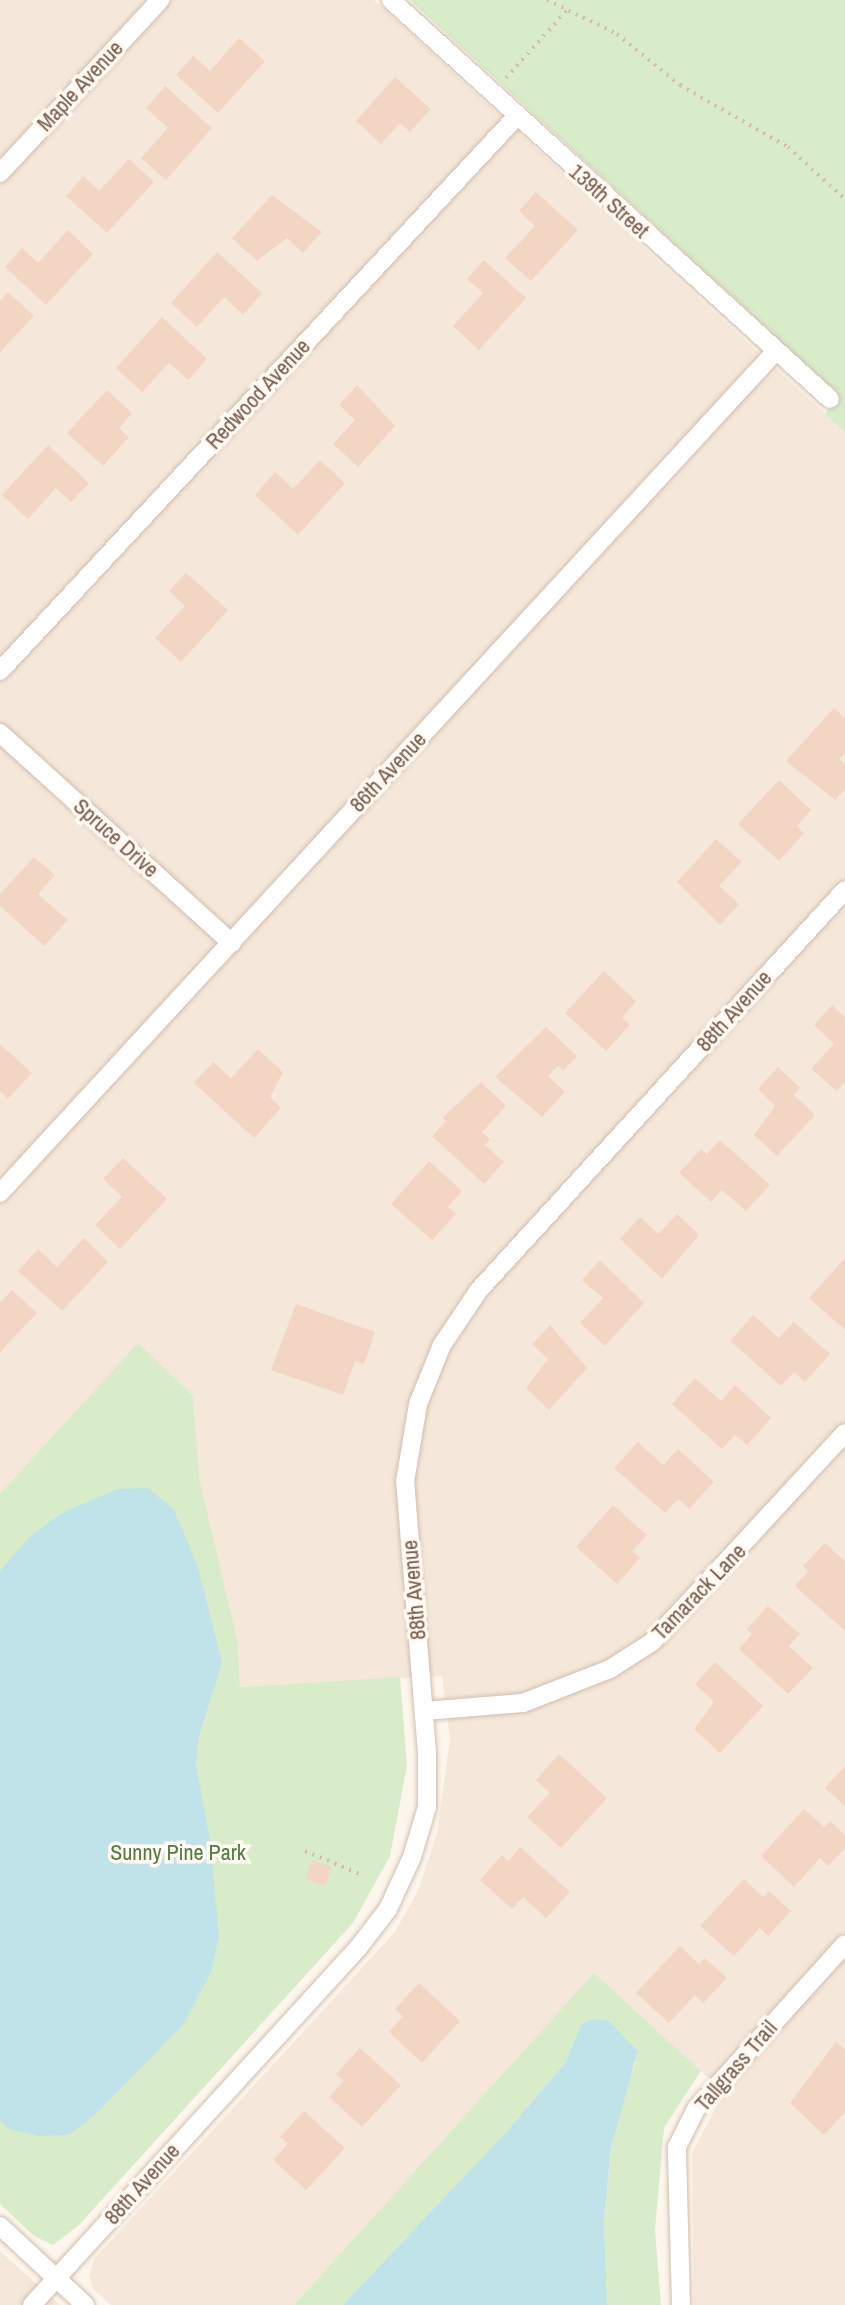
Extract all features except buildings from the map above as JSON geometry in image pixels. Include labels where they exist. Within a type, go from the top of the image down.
[{"type":"street","name":"Maple Avenue","points":[[0,173],[160,0]]},
{"type":"street","name":"139th Street","points":[[391,0],[516,117],[830,399]]},
{"type":"street","name":"Redwood Avenue","points":[[0,671],[516,117]]},
{"type":"street","name":"86th Avenue","points":[[0,1193],[776,351]]},
{"type":"street","name":"Spruce Drive","points":[[0,733],[232,943]]},
{"type":"street","name":"88th Avenue","points":[[32,2305],[358,1948],[388,1909],[412,1857],[427,1807],[424,1711],[405,1482],[418,1404],[442,1345],[479,1290],[845,890]]},
{"type":"street","name":"Tamarack Lane","points":[[424,1711],[523,1703],[577,1684],[642,1649],[694,1600],[845,1433]]},
{"type":"street","name":"Tallgrass Trail","points":[[681,2305],[677,2147],[696,2109],[845,1944]]},
{"type":"street","points":[[0,2226],[85,2305]]},
{"type":"path","points":[[547,0],[617,34],[680,85],[788,147],[845,199]]},
{"type":"path","points":[[491,94],[567,10]]},
{"type":"path","points":[[305,1851],[362,1875]]},
{"type":"shaded area","points":[[0,0],[374,0],[845,432],[845,2305],[694,2305],[692,2153],[724,2092],[594,1974],[294,2305],[111,2305],[93,2289],[89,2276],[94,2259],[394,1933],[418,1891],[437,1833],[450,1738],[442,1676],[240,1687],[238,1643],[200,1481],[193,1397],[0,1494]]},
{"type":"shaded area","points":[[0,2251],[60,2305],[0,2305]]},
{"type":"green space","points":[[410,0],[845,0],[845,432],[825,414],[838,394]]},
{"type":"green space","name":"Sunny Pine Park","points":[[138,1343],[193,1396],[200,1481],[238,1643],[240,1687],[400,1677],[407,1766],[390,1856],[353,1923],[79,2225],[53,2245],[34,2236],[0,2204],[0,1494]]},
{"type":"green space","points":[[594,1973],[701,2071],[664,2128],[655,2230],[661,2305],[607,2305],[604,2220],[611,2147],[617,2110],[636,2063],[593,2019],[582,2023],[565,2063],[507,2131],[343,2305],[294,2305]]},
{"type":"water","points":[[148,1488],[174,1510],[197,1564],[222,1663],[198,1739],[196,1765],[210,1841],[219,1936],[211,1972],[183,2025],[95,2115],[69,2135],[40,2136],[9,2129],[0,2121],[0,1571],[28,1538],[62,1513],[117,1489]]},
{"type":"water","points":[[593,2019],[609,2021],[638,2051],[611,2147],[604,2220],[607,2305],[343,2305],[507,2131],[565,2063],[582,2023]]}]
